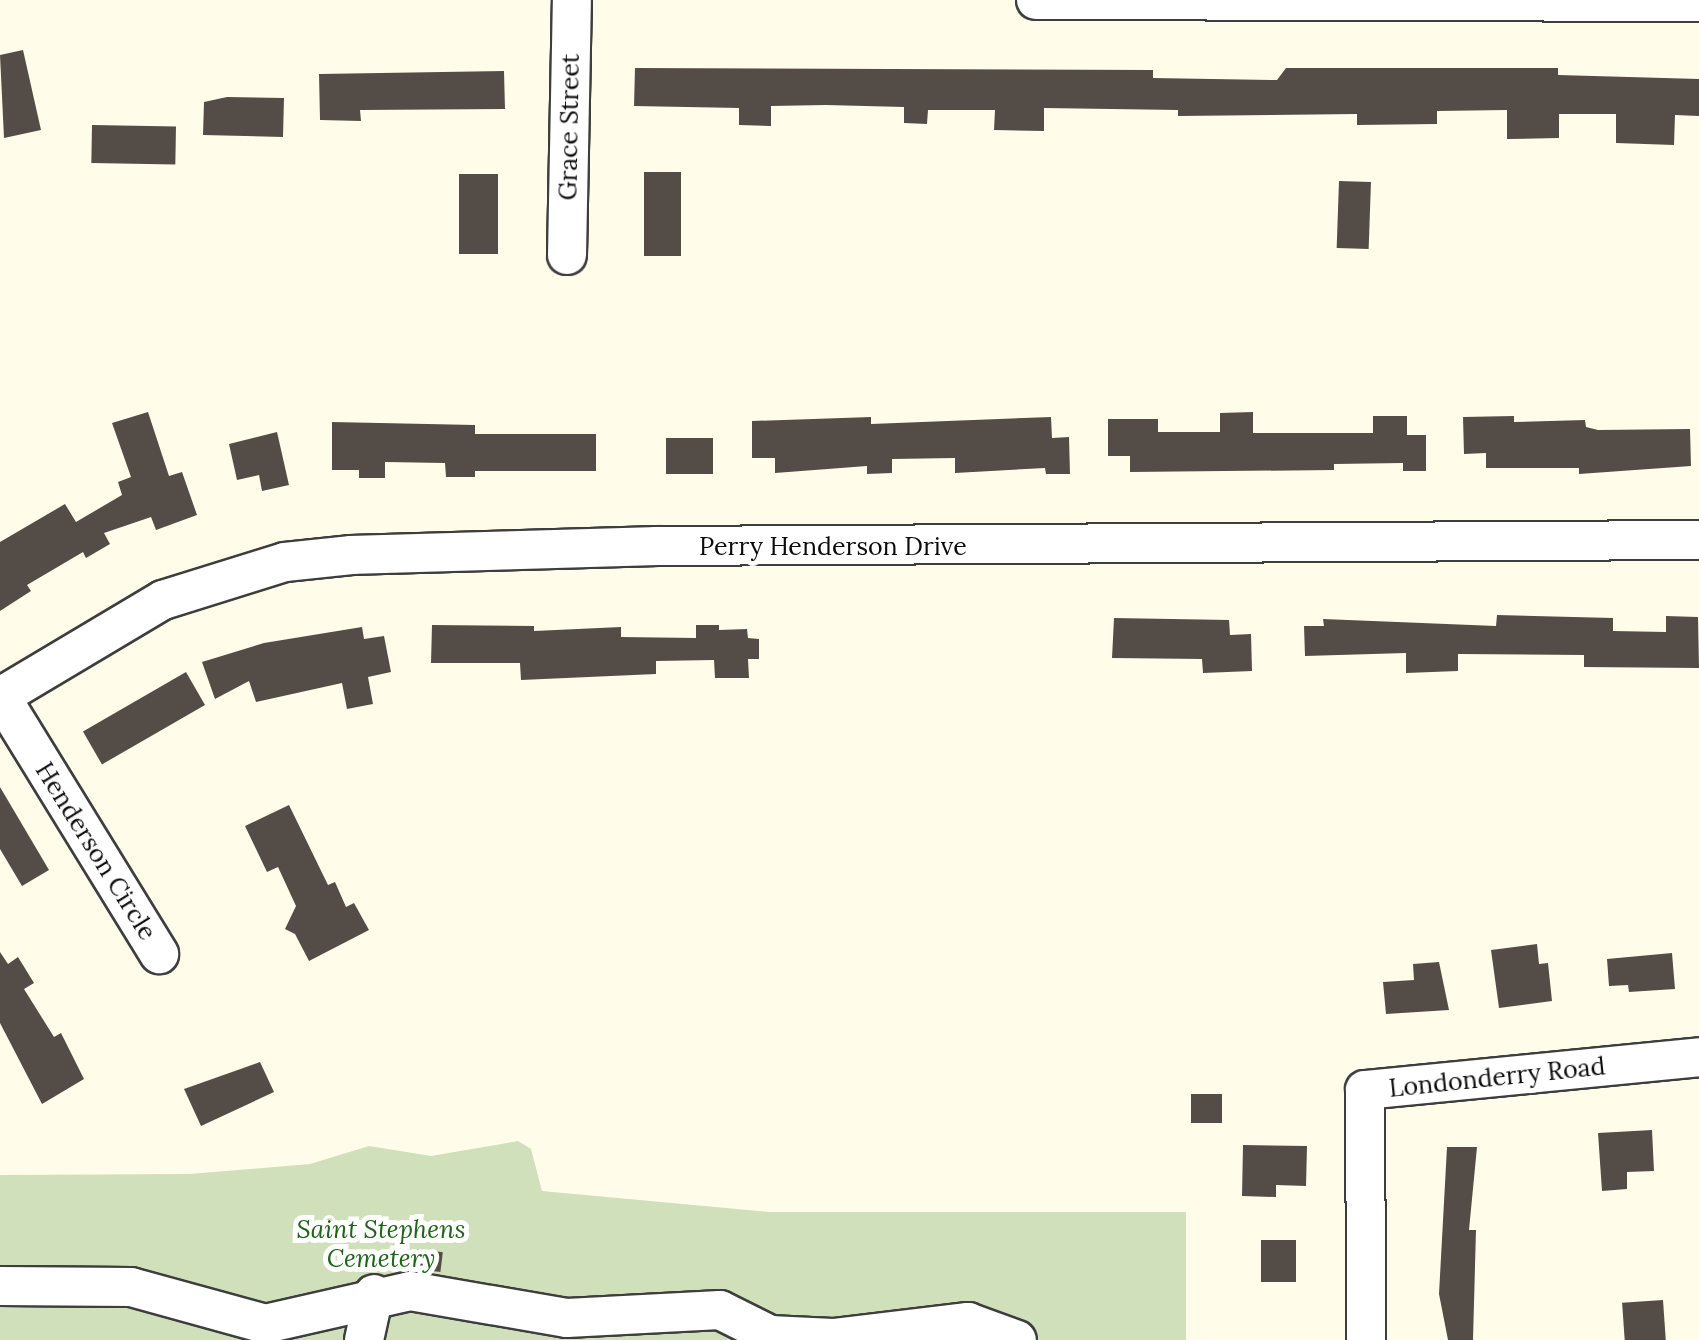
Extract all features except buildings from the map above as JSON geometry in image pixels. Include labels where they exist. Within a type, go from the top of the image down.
[{"type":"street","name":"Grace Street","points":[[567,254],[572,0]]},
{"type":"street","points":[[1036,0],[1699,2]]},
{"type":"street","name":"Perry Henderson Drive","points":[[1,697],[163,600],[285,562],[352,555],[656,546],[1699,540]]},
{"type":"street","name":"Henderson Circle","points":[[1,697],[160,954]]},
{"type":"street","name":"Londonderry Road","points":[[1366,1340],[1366,1090],[1699,1056]]},
{"type":"street","points":[[0,1286],[131,1287],[264,1332],[374,1294],[410,1291],[533,1327],[720,1310],[768,1338],[833,1338],[968,1322],[1016,1340]]},
{"type":"street","points":[[364,1340],[374,1294]]},
{"type":"green space","name":"Saint Stephens Cemetery","points":[[518,1141],[531,1149],[542,1191],[769,1212],[1186,1212],[1186,1340],[0,1340],[0,1175],[189,1174],[310,1164],[369,1146],[431,1156]]}]
